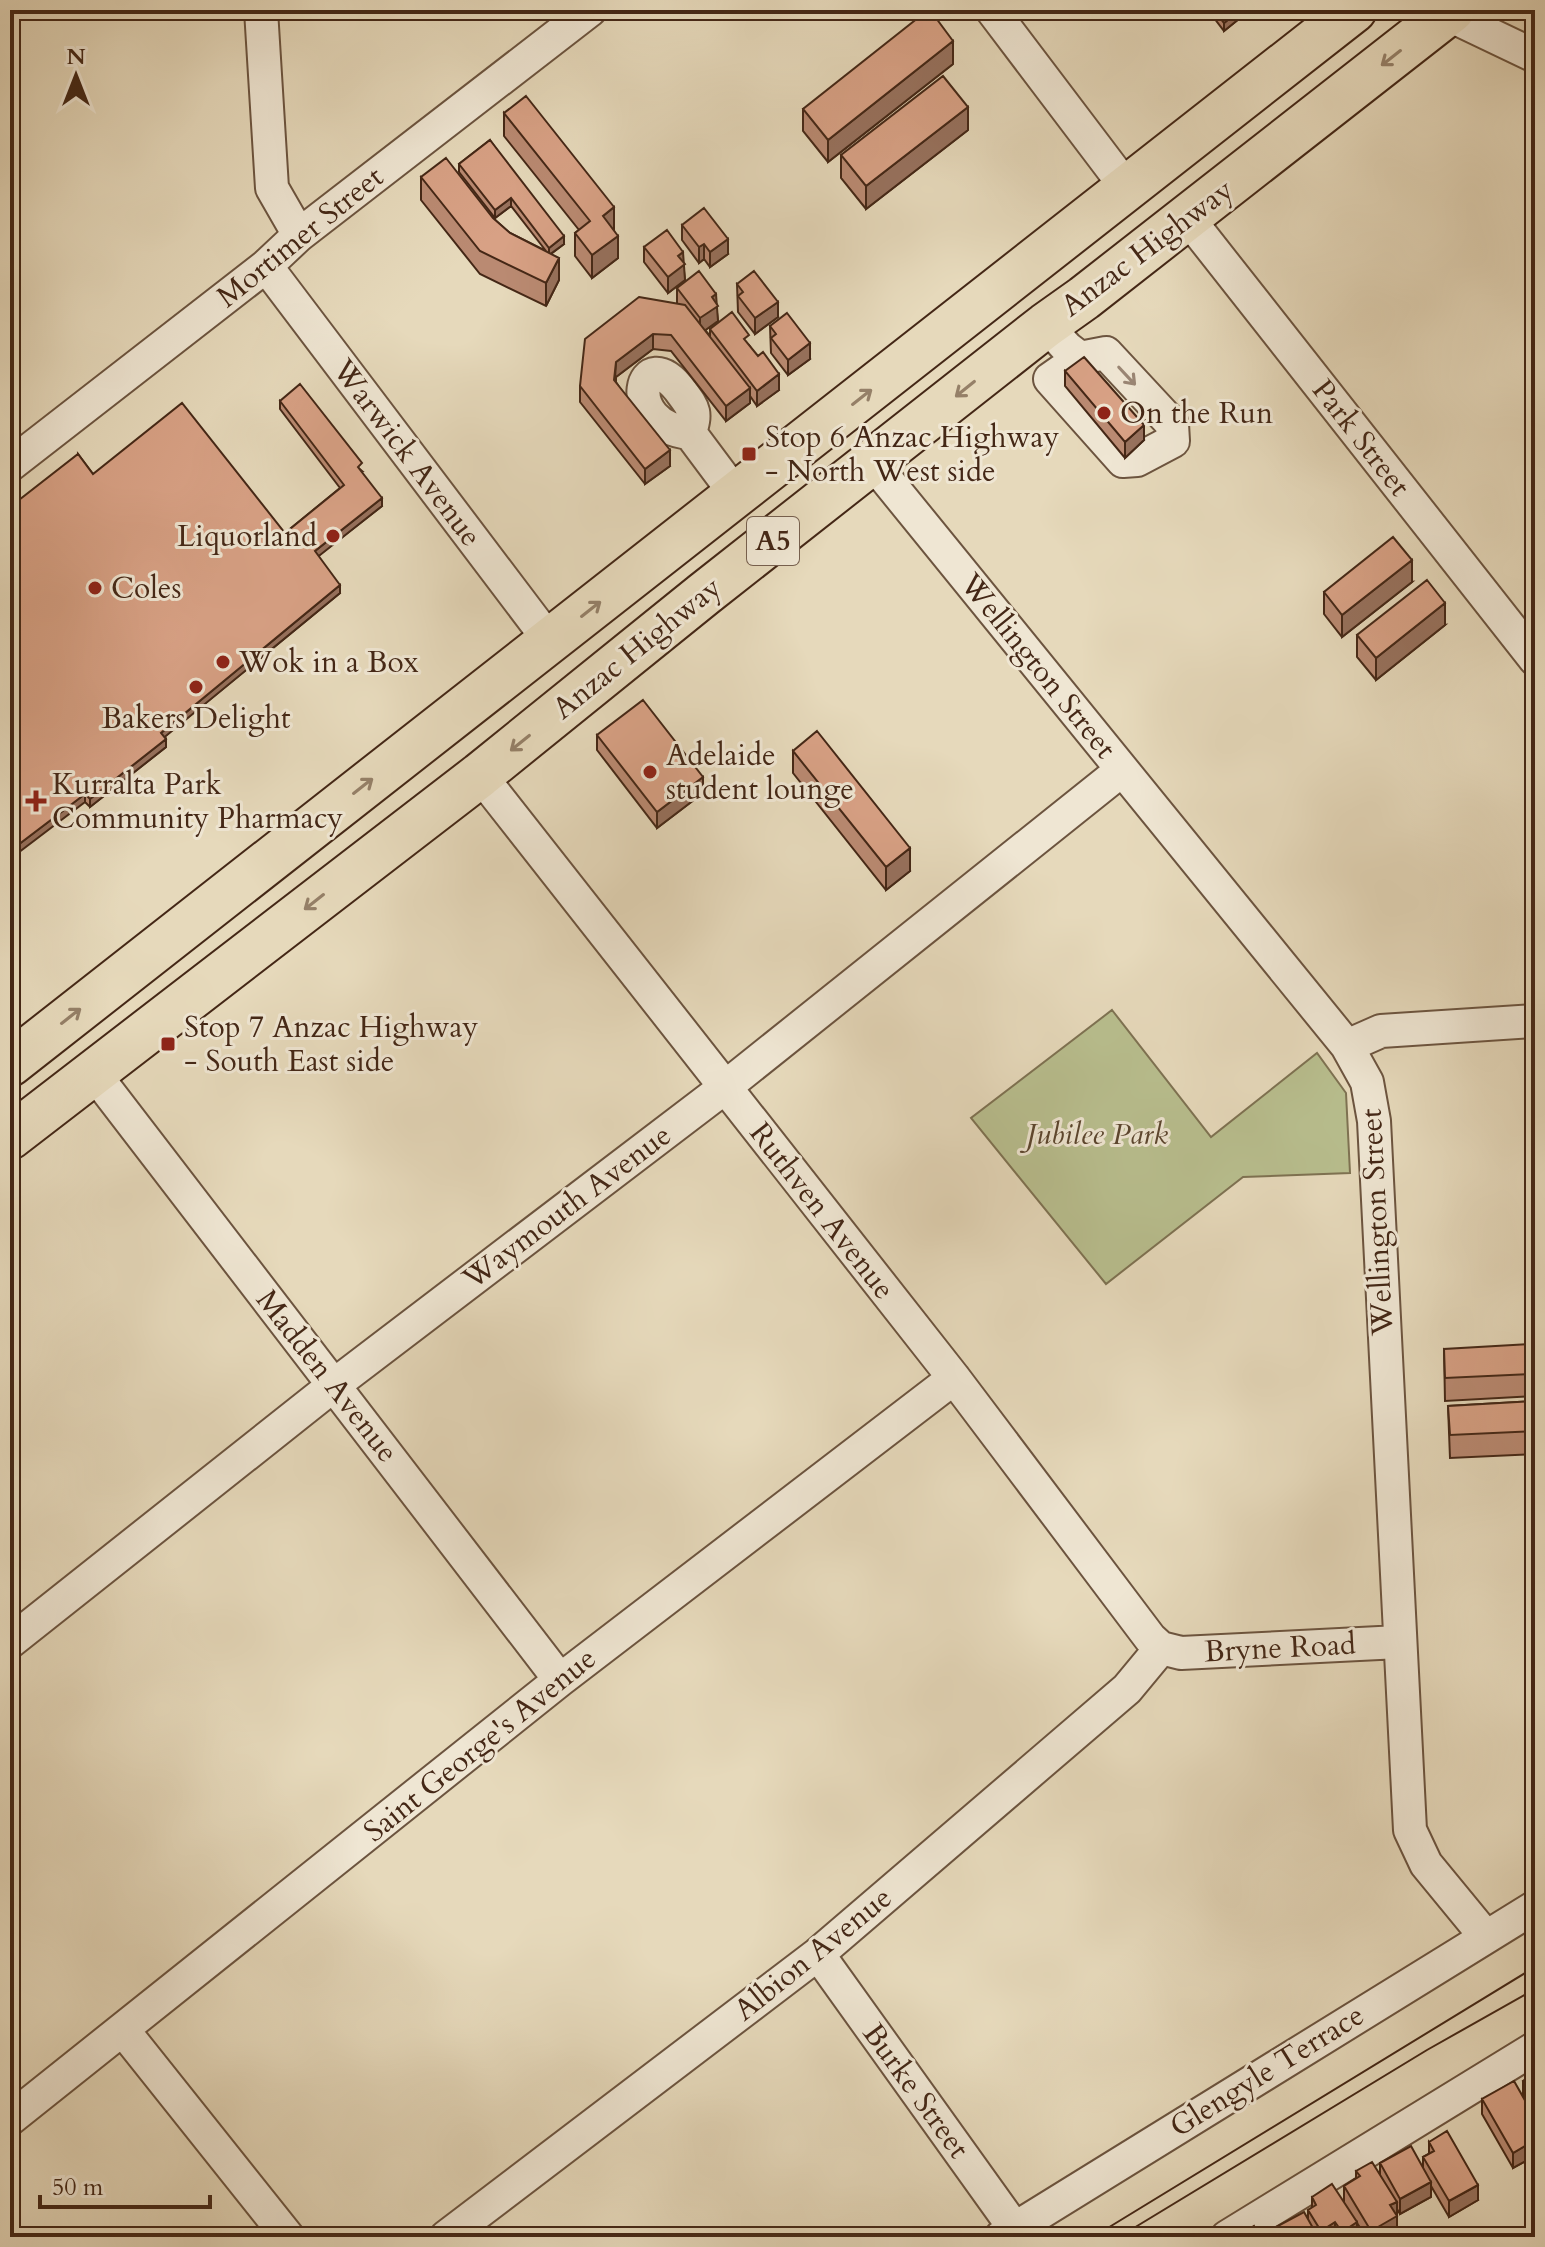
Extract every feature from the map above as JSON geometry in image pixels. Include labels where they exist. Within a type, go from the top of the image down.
[{"type":"highway","name":"Anzac Highway","points":[[10,1064],[1354,10]]},
{"type":"highway","name":"Anzac Highway","points":[[10,1137],[480,775],[1004,358],[1450,12]]},
{"type":"highway","points":[[1015,277],[1013,297],[1024,306],[1055,297],[1084,298]]},
{"type":"highway","points":[[953,325],[971,320],[992,325],[1002,332],[1005,339],[1004,358]]},
{"type":"highway","points":[[666,551],[704,594]]},
{"type":"highway","points":[[10,1080],[40,1081],[70,1069],[93,1072]]},
{"type":"street","points":[[261,10],[272,188],[299,235]]},
{"type":"street","name":"Mortimer Street","points":[[10,465],[266,266],[299,235],[590,10]]},
{"type":"street","points":[[992,10],[1126,187]]},
{"type":"street","points":[[1450,12],[1535,56]]},
{"type":"street","name":"Park Street","points":[[1187,217],[1535,659]]},
{"type":"street","name":"Warwick Avenue","points":[[266,266],[549,640]]},
{"type":"street","points":[[1046,325],[1080,358]]},
{"type":"street","points":[[640,372],[662,374],[674,381],[692,406],[695,416],[690,433],[737,496]]},
{"type":"street","name":"Wellington Street","points":[[873,463],[1347,1046],[1367,1082],[1374,1121],[1410,1830],[1426,1864],[1486,1937]]},
{"type":"street","name":"Waymouth Avenue","points":[[10,1642],[334,1385],[724,1088],[1122,770]]},
{"type":"street","name":"Ruthven Avenue","points":[[480,775],[954,1378],[1150,1638],[1161,1648]]},
{"type":"street","points":[[1347,1046],[1381,1031],[1535,1021]]},
{"type":"street","name":"Madden Avenue","points":[[93,1072],[560,1680]]},
{"type":"street","name":"Saint George's Avenue","points":[[11,2117],[560,1680],[954,1378]]},
{"type":"street","name":"Bryne Road","points":[[1161,1648],[1181,1653],[1399,1642]]},
{"type":"street","name":"Albion Avenue","points":[[446,2237],[818,1954],[1127,1689],[1161,1648]]},
{"type":"street","name":"Glengyle Terrace","points":[[1008,2233],[1535,1907]]},
{"type":"street","name":"Burke Street","points":[[818,1954],[1008,2233]]},
{"type":"street","points":[[123,2030],[288,2237]]},
{"type":"street","points":[[1227,2237],[1535,2048]]},
{"type":"green space","name":"Jubilee Park","points":[[1112,1010],[1211,1137],[1317,1053],[1346,1093],[1350,1173],[1243,1177],[1106,1284],[971,1118]]},
{"type":"building","points":[[928,10],[953,41],[828,140],[803,109]]},
{"type":"building","points":[[1214,10],[1240,10],[1224,23]]},
{"type":"building","points":[[943,76],[968,107],[866,186],[841,155]]},
{"type":"building","points":[[526,96],[614,207],[603,216],[618,236],[592,255],[575,233],[590,221],[504,113]]},
{"type":"building","points":[[490,140],[564,236],[549,248],[511,198],[495,210],[459,164]]},
{"type":"building","points":[[446,158],[493,218],[510,233],[559,258],[546,283],[480,251],[421,177]]},
{"type":"building","points":[[704,208],[728,239],[710,252],[704,244],[699,247],[682,225]]},
{"type":"building","points":[[667,230],[683,252],[678,256],[685,264],[668,277],[644,247]]},
{"type":"building","points":[[699,271],[716,294],[712,297],[718,306],[700,318],[677,288]]},
{"type":"building","points":[[754,271],[778,302],[755,318],[738,296],[743,292],[737,284]]},
{"type":"building","points":[[639,297],[685,305],[750,388],[726,406],[671,335],[653,334],[616,362],[614,380],[670,450],[645,469],[580,386],[585,339]]},
{"type":"building","points":[[732,312],[749,335],[744,339],[758,356],[763,352],[779,374],[757,391],[710,329]]},
{"type":"building","points":[[787,313],[810,343],[788,360],[771,338],[776,334],[770,326]]},
{"type":"building","points":[[1084,357],[1144,425],[1125,442],[1065,371]]},
{"type":"building","points":[[300,384],[362,463],[358,467],[382,498],[315,551],[340,585],[161,733],[166,739],[90,799],[85,794],[10,851],[10,507],[78,454],[93,474],[182,403],[285,533],[344,485],[280,401]]},
{"type":"building","points":[[1393,537],[1412,560],[1342,615],[1324,592]]},
{"type":"building","points":[[1427,580],[1445,603],[1376,658],[1357,635]]},
{"type":"building","name":"Adelaide student lounge","points":[[643,700],[703,777],[657,812],[597,735]]},
{"type":"building","points":[[817,731],[910,848],[886,867],[793,751]]},
{"type":"building","points":[[1532,1344],[1534,1374],[1445,1378],[1444,1349]]},
{"type":"building","points":[[1535,1401],[1535,1431],[1450,1435],[1448,1406]]},
{"type":"building","points":[[1535,2074],[1535,2101],[1523,2081]]},
{"type":"building","points":[[1514,2081],[1535,2118],[1535,2140],[1513,2153],[1482,2099]]},
{"type":"building","points":[[1447,2131],[1478,2185],[1449,2201],[1423,2157],[1434,2151],[1429,2142]]},
{"type":"building","points":[[1411,2146],[1431,2182],[1400,2199],[1380,2163]]},
{"type":"building","points":[[1372,2162],[1397,2202],[1390,2205],[1397,2216],[1371,2231],[1344,2186],[1360,2176],[1356,2171]]},
{"type":"building","points":[[1332,2184],[1357,2222],[1342,2232],[1335,2222],[1321,2231],[1308,2210],[1316,2205],[1312,2197]]},
{"type":"building","points":[[1304,2212],[1318,2237],[1279,2237],[1274,2228]]},
{"type":"building","points":[[1254,2226],[1260,2237],[1237,2237]]},
{"type":"tram line","points":[[1093,2237],[1535,1967]]},
{"type":"tram line","points":[[1119,2237],[1427,2050],[1535,1989]]},
{"type":"place","name":"On the Run","points":[[1104,413]]},
{"type":"place","name":"Stop 6 Anzac Highway - North West side","points":[[749,454]]},
{"type":"place","name":"Liquorland","points":[[333,536]]},
{"type":"place","name":"Coles","points":[[95,588]]},
{"type":"place","name":"Wok in a Box","points":[[223,662]]},
{"type":"place","name":"Bakers Delight","points":[[196,687]]},
{"type":"place","name":"Adelaide student lounge","points":[[650,772]]},
{"type":"place","name":"Kurralta Park Community Pharmacy","points":[[36,801]]},
{"type":"place","name":"Stop 7 Anzac Highway - South East side","points":[[168,1044]]}]
